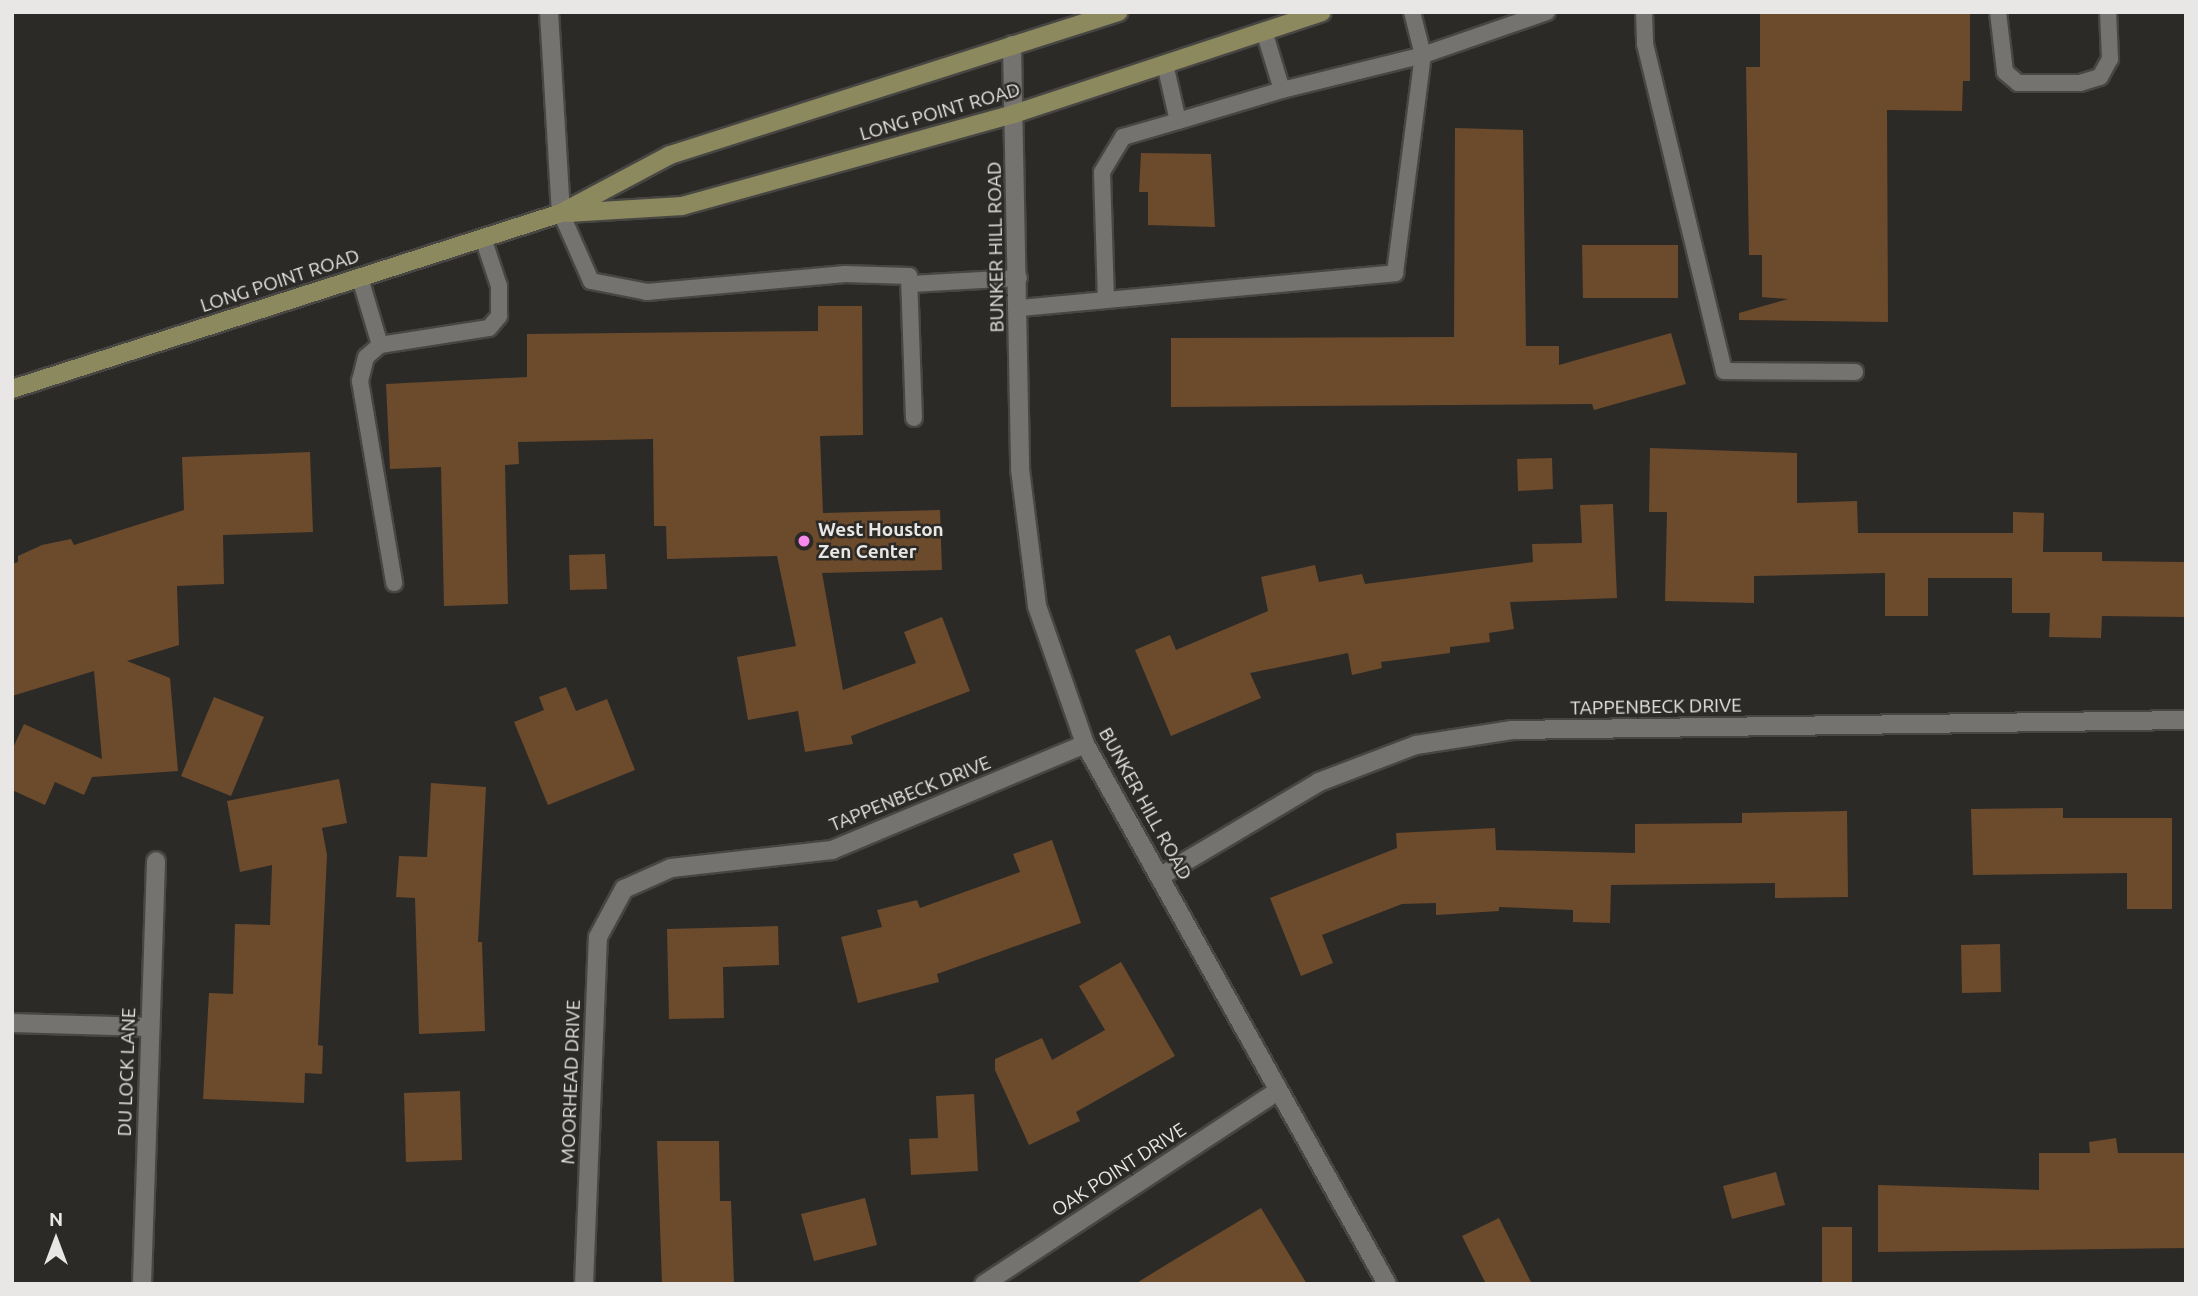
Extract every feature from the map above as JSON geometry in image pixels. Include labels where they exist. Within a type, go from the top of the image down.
[{"type":"main road","name":"LONG POINT ROAD","points":[[12,389],[561,213],[670,155],[1119,12]]},
{"type":"main road","name":"LONG POINT ROAD","points":[[561,213],[682,206],[1014,114],[1322,12]]},
{"type":"street","points":[[549,12],[561,213]]},
{"type":"street","name":"BUNKER HILL ROAD","points":[[1012,45],[1020,308],[1020,468],[1026,536],[1037,606],[1085,744],[1387,1284]]},
{"type":"street","name":"TAPPENBECK DRIVE","points":[[1161,876],[1318,782],[1416,745],[1512,730],[2186,720]]},
{"type":"street","name":"TAPPENBECK DRIVE","points":[[624,889],[671,868],[831,850],[1085,744]]},
{"type":"street","name":"DU LOCK LANE","points":[[142,1284],[148,1027],[156,861]]},
{"type":"street","name":"MOORHEAD DRIVE","points":[[584,1284],[598,937],[624,889]]},
{"type":"street","points":[[12,1023],[148,1027]]},
{"type":"street","name":"OAK POINT DRIVE","points":[[984,1284],[1278,1091]]},
{"type":"lane","points":[[1020,308],[1395,273],[1423,55],[1412,12]]},
{"type":"lane","points":[[1106,300],[1102,172],[1123,137],[1282,90],[1423,55],[1548,12]]},
{"type":"lane","points":[[1644,12],[1645,44],[1724,370],[1855,372]]},
{"type":"lane","points":[[1998,12],[2005,72],[2018,83],[2080,83],[2100,77],[2110,59],[2108,12]]},
{"type":"lane","points":[[1264,31],[1282,90]]},
{"type":"lane","points":[[1165,64],[1178,121]]},
{"type":"lane","points":[[561,213],[592,281],[647,292],[845,274],[909,276],[914,418]]},
{"type":"lane","points":[[394,583],[360,381],[366,357],[380,345],[497,324],[499,286],[483,238]]},
{"type":"lane","points":[[360,278],[380,345]]},
{"type":"lane","points":[[909,285],[1019,278]]},
{"type":"building","points":[[1760,12],[1970,12],[1970,81],[1963,81],[1962,111],[1887,110],[1888,322],[1739,320],[1739,313],[1788,299],[1762,297],[1762,255],[1749,255],[1746,67],[1760,67]]},
{"type":"building","points":[[1455,128],[1523,130],[1526,346],[1559,346],[1559,365],[1671,333],[1686,384],[1594,410],[1592,404],[1171,407],[1171,338],[1454,337]]},
{"type":"building","points":[[1141,153],[1211,154],[1215,227],[1148,225],[1148,192],[1139,192]]},
{"type":"building","points":[[1582,245],[1678,245],[1678,298],[1583,298]]},
{"type":"building","points":[[818,306],[862,306],[863,435],[820,436],[823,513],[940,510],[942,570],[822,573],[843,690],[916,663],[904,632],[942,617],[970,691],[851,736],[853,744],[805,752],[798,711],[748,720],[737,657],[796,646],[777,556],[667,559],[666,526],[654,526],[653,439],[518,442],[519,464],[505,465],[508,604],[444,606],[441,467],[390,469],[386,384],[527,377],[527,334],[818,331]]},
{"type":"building","points":[[1650,448],[1797,453],[1797,503],[1857,501],[1858,533],[2013,533],[2013,512],[2044,513],[2043,552],[2102,552],[2102,561],[2186,562],[2186,617],[2102,616],[2101,638],[2049,637],[2050,613],[2012,613],[2012,578],[1928,578],[1928,616],[1885,616],[1885,573],[1754,576],[1754,603],[1665,601],[1667,512],[1649,512]]},
{"type":"building","points":[[310,452],[313,532],[223,535],[224,584],[177,586],[179,645],[127,661],[170,678],[178,771],[92,777],[84,795],[55,782],[45,805],[12,790],[12,750],[24,724],[102,759],[94,671],[12,696],[12,564],[18,562],[18,556],[42,545],[71,539],[74,545],[184,510],[182,457]]},
{"type":"building","points":[[1552,458],[1553,489],[1518,491],[1517,459]]},
{"type":"building","points":[[1613,504],[1617,598],[1510,602],[1514,629],[1489,633],[1490,642],[1450,647],[1450,653],[1381,662],[1382,668],[1352,675],[1348,653],[1250,673],[1261,698],[1171,736],[1135,650],[1170,635],[1176,650],[1268,611],[1261,577],[1315,565],[1319,582],[1362,574],[1365,584],[1533,562],[1532,544],[1582,543],[1580,505]]},
{"type":"building","points":[[605,554],[607,589],[570,590],[569,555]]},
{"type":"building","points":[[566,687],[576,711],[607,699],[635,770],[548,805],[514,722],[544,710],[539,697]]},
{"type":"building","points":[[214,697],[264,717],[231,796],[181,776]]},
{"type":"building","points":[[339,779],[347,823],[322,828],[327,855],[318,1045],[323,1046],[322,1074],[305,1073],[304,1103],[203,1099],[209,993],[233,994],[235,924],[270,925],[272,865],[240,872],[227,801]]},
{"type":"building","points":[[431,783],[486,787],[478,942],[482,942],[485,1031],[419,1034],[415,898],[396,897],[399,856],[427,857]]},
{"type":"building","points":[[2063,808],[2063,818],[2172,818],[2172,909],[2127,909],[2127,873],[1973,875],[1971,809]]},
{"type":"building","points":[[1847,811],[1848,897],[1775,898],[1775,883],[1611,885],[1610,923],[1573,922],[1573,910],[1499,907],[1499,911],[1436,915],[1436,903],[1402,904],[1322,935],[1333,963],[1301,976],[1270,898],[1397,848],[1396,833],[1495,828],[1496,850],[1635,853],[1635,824],[1742,823],[1742,813]]},
{"type":"building","points":[[1052,840],[1081,923],[937,974],[939,982],[858,1003],[841,937],[882,927],[877,910],[917,900],[920,908],[1020,872],[1013,854]]},
{"type":"building","points":[[778,926],[779,965],[723,967],[724,1018],[669,1019],[667,929]]},
{"type":"building","points":[[2000,944],[2001,992],[1962,993],[1961,945]]},
{"type":"building","points":[[1121,962],[1175,1056],[1076,1112],[1080,1121],[1029,1145],[995,1070],[995,1059],[1042,1038],[1052,1060],[1105,1030],[1079,986]]},
{"type":"building","points":[[460,1091],[462,1160],[406,1162],[404,1093]]},
{"type":"building","points":[[974,1094],[978,1171],[911,1175],[909,1139],[938,1138],[936,1096]]},
{"type":"building","points":[[2116,1138],[2118,1153],[2186,1153],[2186,1248],[1878,1252],[1878,1185],[2039,1190],[2039,1153],[2090,1153],[2089,1142]]},
{"type":"building","points":[[657,1141],[719,1141],[720,1201],[731,1201],[734,1284],[662,1284]]},
{"type":"building","points":[[1776,1172],[1785,1205],[1732,1219],[1723,1186]]},
{"type":"building","points":[[865,1198],[877,1245],[814,1261],[801,1214]]},
{"type":"building","points":[[1261,1208],[1307,1284],[1135,1284],[1169,1263]]},
{"type":"building","points":[[1499,1218],[1532,1284],[1486,1284],[1462,1236]]},
{"type":"building","points":[[1822,1227],[1852,1227],[1852,1284],[1822,1284]]},
{"type":"place","name":"West Houston Zen Center","points":[[804,541]]}]
